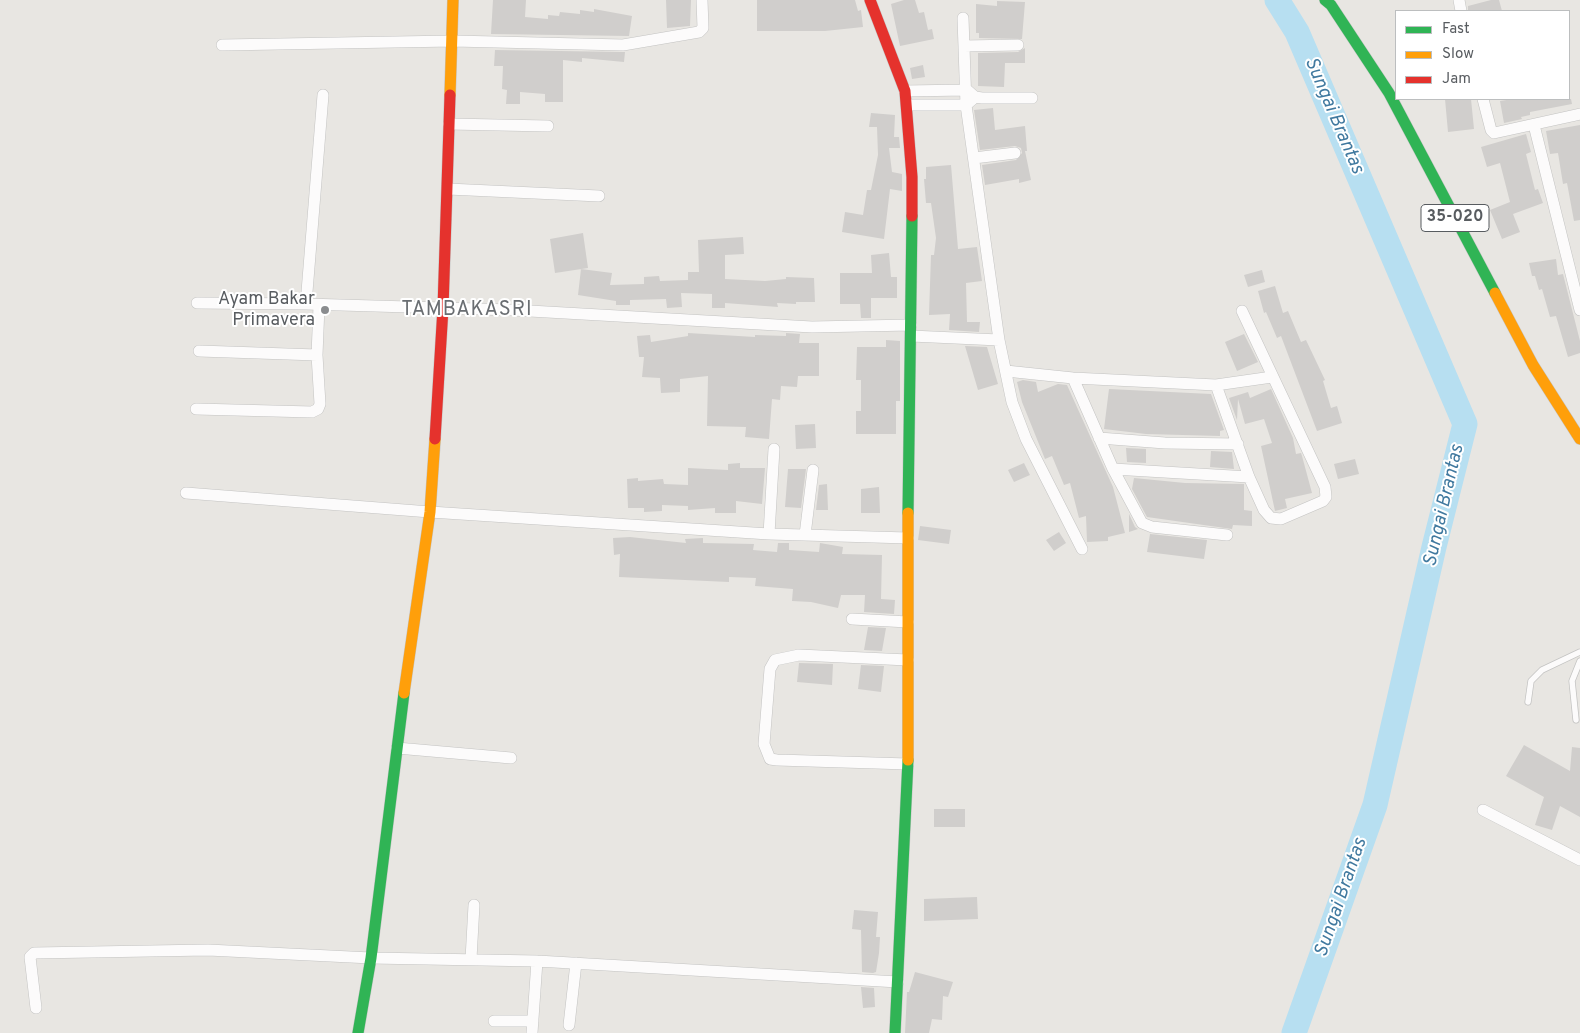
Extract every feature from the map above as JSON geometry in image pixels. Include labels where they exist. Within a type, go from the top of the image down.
[{"type":"street","points":[[358,1033],[371,958],[397,748],[430,512],[443,308],[453,0]]},
{"type":"street","points":[[222,45],[453,41],[623,45],[652,42],[699,32],[703,28],[702,0]]},
{"type":"street","points":[[870,0],[905,91],[912,177],[908,538],[908,764],[895,1033]]},
{"type":"street","name":"35-020","points":[[1325,0],[1332,5],[1389,93],[1533,365],[1580,439]]},
{"type":"street","points":[[963,18],[974,158],[999,340],[1012,402],[1026,439],[1082,549]]},
{"type":"street","points":[[964,46],[1018,45]]},
{"type":"street","points":[[905,91],[969,98]]},
{"type":"street","points":[[306,304],[323,95]]},
{"type":"street","points":[[907,104],[969,98],[1032,98]]},
{"type":"street","points":[[1483,100],[1492,132],[1534,125],[1580,114]]},
{"type":"street","points":[[449,124],[548,126]]},
{"type":"street","points":[[1534,125],[1580,310]]},
{"type":"street","points":[[974,158],[1015,154]]},
{"type":"street","points":[[448,189],[599,196]]},
{"type":"street","points":[[197,303],[443,308],[812,327],[911,330],[999,340]]},
{"type":"street","points":[[196,409],[312,412],[320,404],[317,355],[318,306]]},
{"type":"street","points":[[1216,386],[1249,477],[1264,510],[1271,518],[1281,519],[1326,497],[1325,487],[1242,311]]},
{"type":"street","points":[[199,351],[317,355]]},
{"type":"street","points":[[1006,371],[1073,378],[1216,386],[1272,377]]},
{"type":"street","points":[[1073,378],[1113,469],[1142,523],[1146,526],[1227,535]]},
{"type":"street","points":[[1099,438],[1165,444],[1238,444]]},
{"type":"street","points":[[769,534],[774,449]]},
{"type":"street","points":[[1113,469],[1249,477]]},
{"type":"street","points":[[805,535],[813,470]]},
{"type":"street","points":[[186,493],[430,512],[769,534],[908,538]]},
{"type":"street","points":[[852,619],[908,622]]},
{"type":"street","points":[[908,660],[799,655],[775,660],[770,669],[764,744],[770,759],[777,760],[908,764]]},
{"type":"street","points":[[397,748],[511,758]]},
{"type":"street","points":[[1483,810],[1580,860]]},
{"type":"street","points":[[471,959],[474,906]]},
{"type":"street","points":[[36,1008],[30,957],[39,953],[208,950],[371,958],[537,961],[898,982]]},
{"type":"street","points":[[494,1021],[533,1027],[537,961]]},
{"type":"street","points":[[569,1025],[576,963]]},
{"type":"lane","points":[[1528,702],[1531,681],[1542,670],[1580,652]]},
{"type":"lane","points":[[1576,720],[1572,681],[1580,661]]},
{"type":"building","points":[[493,0],[526,0],[525,17],[548,19],[548,15],[559,16],[560,12],[580,14],[580,10],[594,12],[594,9],[632,16],[629,36],[491,34]]},
{"type":"building","points":[[666,0],[691,0],[690,26],[667,28]]},
{"type":"building","points":[[757,0],[855,0],[858,11],[861,10],[863,27],[825,31],[757,31]]},
{"type":"building","points":[[904,0],[915,0],[919,13],[924,12],[928,30],[932,29],[934,39],[900,46],[891,4]]},
{"type":"building","points":[[1491,0],[1499,0],[1502,10],[1468,10],[1468,6]]},
{"type":"building","points":[[997,1],[1025,2],[1022,39],[979,38],[979,33],[976,33],[976,4],[997,6]]},
{"type":"building","points":[[1025,48],[1025,63],[1005,63],[1004,87],[978,86],[978,53],[1018,52]]},
{"type":"building","points":[[495,50],[625,52],[624,62],[582,58],[582,62],[563,60],[563,102],[545,102],[545,94],[520,92],[520,104],[506,104],[507,90],[502,89],[503,66],[494,66]]},
{"type":"building","points":[[923,65],[925,77],[912,79],[910,68]]},
{"type":"building","points":[[1571,99],[1572,104],[1530,112],[1530,115],[1521,117],[1522,119],[1504,123],[1500,101]]},
{"type":"building","points":[[1445,100],[1471,100],[1474,129],[1448,132]]},
{"type":"building","points":[[993,108],[995,130],[1025,126],[1027,151],[1025,151],[1031,180],[1019,183],[1019,179],[985,185],[982,165],[1016,160],[1022,153],[1021,148],[1015,146],[980,150],[974,110]]},
{"type":"building","points":[[871,113],[895,115],[894,137],[899,137],[900,148],[889,148],[892,172],[902,174],[902,191],[890,189],[884,239],[842,232],[845,212],[863,215],[867,190],[871,190],[878,155],[877,127],[869,127]]},
{"type":"building","points":[[1580,125],[1580,220],[1574,221],[1567,183],[1563,184],[1558,153],[1550,154],[1546,131]]},
{"type":"building","points":[[1526,134],[1531,152],[1526,154],[1535,190],[1538,189],[1543,203],[1513,214],[1520,232],[1502,239],[1490,210],[1510,202],[1500,163],[1487,167],[1481,147]]},
{"type":"building","points":[[951,165],[958,249],[977,247],[982,281],[966,283],[967,322],[980,322],[979,332],[949,330],[950,314],[929,315],[931,255],[934,255],[936,238],[931,203],[926,203],[924,179],[926,179],[926,167]]},
{"type":"building","points":[[583,233],[588,268],[555,273],[550,239]]},
{"type":"building","points":[[743,237],[744,254],[725,255],[725,279],[765,281],[786,279],[786,277],[814,278],[815,302],[777,303],[778,307],[725,303],[725,308],[712,308],[712,294],[681,293],[682,307],[667,308],[666,299],[630,300],[630,305],[616,305],[616,301],[578,295],[581,269],[612,273],[610,285],[644,284],[644,277],[659,276],[660,281],[688,280],[688,272],[699,272],[698,240]]},
{"type":"building","points":[[889,253],[891,277],[897,277],[897,298],[871,298],[871,318],[861,318],[860,304],[840,304],[840,273],[872,273],[871,255]]},
{"type":"building","points":[[1556,259],[1558,275],[1563,274],[1580,341],[1580,353],[1568,357],[1556,316],[1550,317],[1542,289],[1539,290],[1535,276],[1532,276],[1529,263]]},
{"type":"building","points":[[1262,270],[1265,282],[1248,287],[1244,275]]},
{"type":"building","points":[[1275,286],[1283,313],[1288,311],[1301,342],[1306,340],[1325,380],[1323,381],[1331,408],[1337,406],[1342,423],[1317,431],[1281,336],[1277,338],[1266,312],[1264,313],[1258,291]]},
{"type":"building","points":[[688,333],[755,337],[755,335],[786,336],[786,333],[800,334],[799,343],[819,343],[819,376],[798,376],[797,387],[781,386],[780,400],[772,399],[769,439],[745,437],[746,427],[707,426],[708,376],[680,379],[680,392],[661,393],[660,378],[642,377],[644,357],[639,357],[637,336],[650,335],[651,342],[688,336]]},
{"type":"building","points":[[1244,334],[1258,362],[1237,371],[1225,342]]},
{"type":"building","points":[[886,340],[900,341],[900,401],[896,401],[896,434],[856,434],[856,411],[861,411],[861,380],[856,380],[857,347],[886,347]]},
{"type":"building","points":[[965,346],[987,347],[998,384],[978,390]]},
{"type":"building","points":[[1023,380],[1036,382],[1038,392],[1058,384],[1067,385],[1113,487],[1125,533],[1108,537],[1108,541],[1087,542],[1086,516],[1079,518],[1070,483],[1064,485],[1052,456],[1045,459],[1022,402],[1017,382]]},
{"type":"building","points":[[1109,389],[1211,394],[1224,430],[1220,431],[1220,436],[1146,434],[1104,429]]},
{"type":"building","points":[[1271,389],[1293,438],[1296,454],[1301,453],[1312,493],[1285,499],[1287,508],[1275,511],[1261,446],[1272,443],[1264,419],[1245,424],[1238,399],[1237,420],[1229,398],[1248,392],[1250,398]]},
{"type":"building","points":[[815,424],[816,448],[796,449],[795,425]]},
{"type":"building","points":[[1126,448],[1146,449],[1146,463],[1127,462]]},
{"type":"building","points":[[1211,451],[1232,452],[1234,469],[1210,467]]},
{"type":"building","points":[[1355,459],[1359,474],[1338,479],[1334,464]]},
{"type":"building","points":[[740,463],[740,468],[765,468],[762,504],[736,501],[736,513],[715,513],[715,508],[688,510],[688,506],[662,505],[662,511],[644,512],[644,508],[628,508],[627,479],[638,478],[638,481],[663,479],[664,484],[688,485],[688,468],[728,470],[728,464]]},
{"type":"building","points":[[1024,463],[1030,475],[1014,482],[1008,470]]},
{"type":"building","points":[[788,469],[806,469],[801,508],[785,507]]},
{"type":"building","points":[[1134,478],[1185,483],[1244,484],[1244,510],[1252,511],[1252,526],[1233,525],[1232,529],[1147,517],[1132,489]]},
{"type":"building","points":[[827,484],[828,510],[816,510],[819,485]]},
{"type":"building","points":[[879,487],[880,513],[861,513],[861,489]]},
{"type":"building","points":[[1129,514],[1135,527],[1138,529],[1129,532]]},
{"type":"building","points":[[920,526],[951,530],[949,544],[918,540]]},
{"type":"building","points":[[1059,532],[1066,543],[1054,551],[1046,540]]},
{"type":"building","points":[[1150,534],[1207,540],[1204,559],[1147,552]]},
{"type":"building","points":[[630,537],[686,543],[685,539],[703,538],[703,543],[754,544],[753,550],[777,552],[778,543],[789,543],[789,550],[819,552],[820,543],[843,547],[842,554],[882,555],[881,599],[895,600],[894,614],[864,612],[865,595],[841,595],[838,608],[811,602],[792,601],[793,589],[755,586],[756,578],[729,577],[729,582],[619,577],[620,554],[614,555],[613,538]]},
{"type":"building","points":[[868,627],[886,628],[882,651],[864,650]]},
{"type":"building","points":[[799,663],[833,664],[832,685],[797,682]]},
{"type":"building","points":[[861,665],[884,666],[881,692],[858,689]]},
{"type":"building","points":[[1524,745],[1570,771],[1572,747],[1580,748],[1580,817],[1560,806],[1552,830],[1535,825],[1544,797],[1506,776]]},
{"type":"building","points":[[934,809],[965,809],[965,827],[934,827]]},
{"type":"building","points":[[977,897],[978,919],[924,921],[924,899]]},
{"type":"building","points":[[854,910],[878,912],[876,937],[880,937],[879,953],[876,972],[873,973],[862,972],[861,930],[852,929]]},
{"type":"building","points":[[915,972],[953,982],[948,997],[943,996],[942,1020],[932,1019],[929,1033],[905,1033],[907,992],[909,992]]},
{"type":"building","points":[[861,987],[874,988],[875,1007],[863,1008]]},
{"type":"waterway","name":"Sungai Brantas","points":[[1277,0],[1297,32],[1465,424],[1434,547],[1375,805],[1294,1033]]},
{"type":"traffic: fast","points":[[1325,0],[1331,5],[1389,93],[1495,293]]},
{"type":"traffic: fast","points":[[908,513],[912,216]]},
{"type":"traffic: fast","points":[[358,1033],[371,958],[404,693]]},
{"type":"traffic: fast","points":[[895,1033],[908,760]]},
{"type":"traffic: slow","points":[[450,95],[453,0]]},
{"type":"traffic: slow","points":[[1495,293],[1533,365],[1580,439]]},
{"type":"traffic: slow","points":[[404,693],[430,512],[435,439]]},
{"type":"traffic: slow","points":[[908,513],[908,760]]},
{"type":"traffic: jam","points":[[870,0],[905,91],[912,177],[912,216]]},
{"type":"traffic: jam","points":[[435,439],[443,308],[450,95]]},
{"type":"place","name":"Ayam Bakar Primavera","points":[[325,310]]},
{"type":"district","name":"TAMBAKASRI","points":[[467,311]]}]
